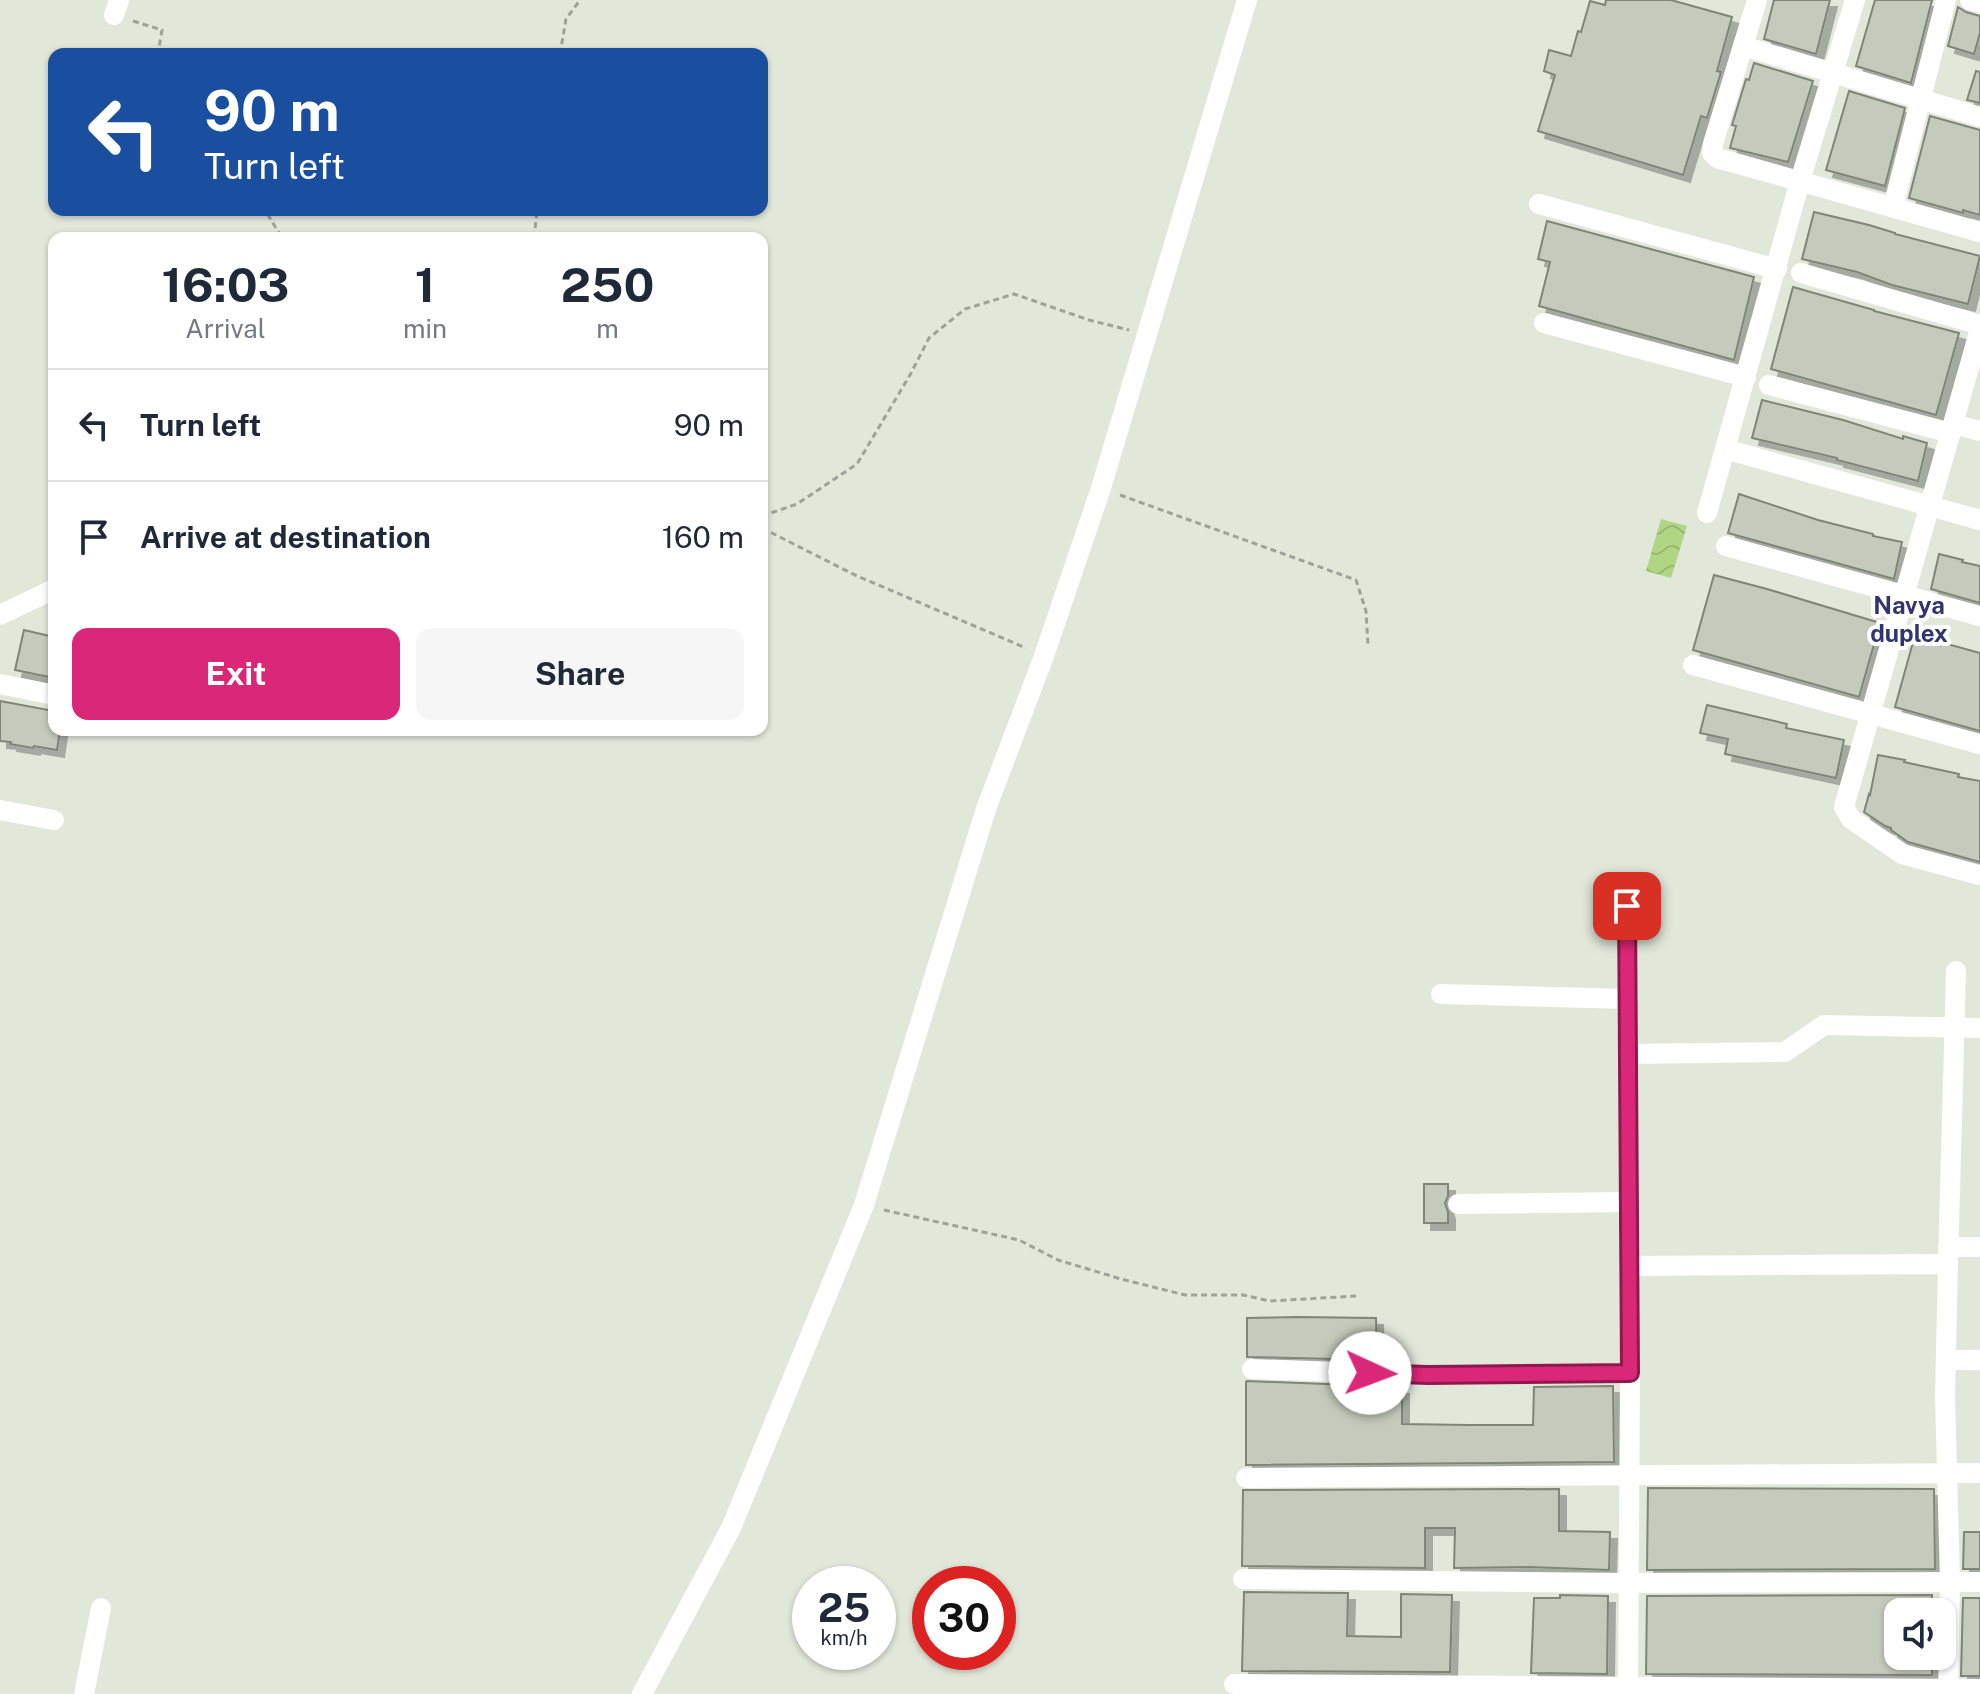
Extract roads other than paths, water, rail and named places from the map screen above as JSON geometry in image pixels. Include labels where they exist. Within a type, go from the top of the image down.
[{"type":"street","points":[[642,1694],[731,1528],[864,1205],[986,809],[1044,656],[1101,488],[1247,0]]},
{"type":"street","points":[[1757,0],[1712,153],[1717,158],[1980,232]]},
{"type":"street","points":[[1707,513],[1800,181],[1855,0]]},
{"type":"street","points":[[1893,207],[1946,0]]},
{"type":"street","points":[[1970,0],[1980,3]]},
{"type":"street","points":[[1743,46],[1980,117]]},
{"type":"street","points":[[1539,204],[1777,269]]},
{"type":"street","points":[[1801,273],[1980,327],[1844,807],[1851,819],[1902,854],[1980,875]]},
{"type":"street","points":[[1544,323],[1746,377]]},
{"type":"street","points":[[1769,385],[1953,429],[1980,431]]},
{"type":"street","points":[[1725,449],[1980,520]]},
{"type":"street","points":[[1726,546],[1980,616]]},
{"type":"street","points":[[0,615],[48,592]]},
{"type":"street","points":[[1693,665],[1980,744]]},
{"type":"street","points":[[0,684],[48,694]]},
{"type":"street","points":[[0,810],[54,820]]},
{"type":"street","points":[[1627,906],[1631,1476],[1628,1690]]},
{"type":"street","points":[[1948,1692],[1950,1581],[1946,1360],[1956,971]]},
{"type":"street","points":[[1441,994],[1628,999]]},
{"type":"street","points":[[1628,1054],[1785,1052],[1824,1025],[1980,1028]]},
{"type":"street","points":[[1458,1204],[1629,1202]]},
{"type":"street","points":[[1630,1266],[1948,1255],[1980,1247]]},
{"type":"street","points":[[1946,1360],[1980,1360]]},
{"type":"street","points":[[1252,1369],[1428,1375],[1630,1373]]},
{"type":"street","points":[[1246,1478],[1980,1473]]},
{"type":"street","points":[[1243,1579],[1630,1583],[1980,1582]]},
{"type":"street","points":[[84,1694],[101,1608]]},
{"type":"street","points":[[1234,1684],[1628,1690],[1948,1692],[1980,1689]]},
{"type":"water","points":[[1661,519],[1687,526],[1671,578],[1646,571]]},
{"type":"district","name":"Navya duplex","points":[[1909,620]]}]
